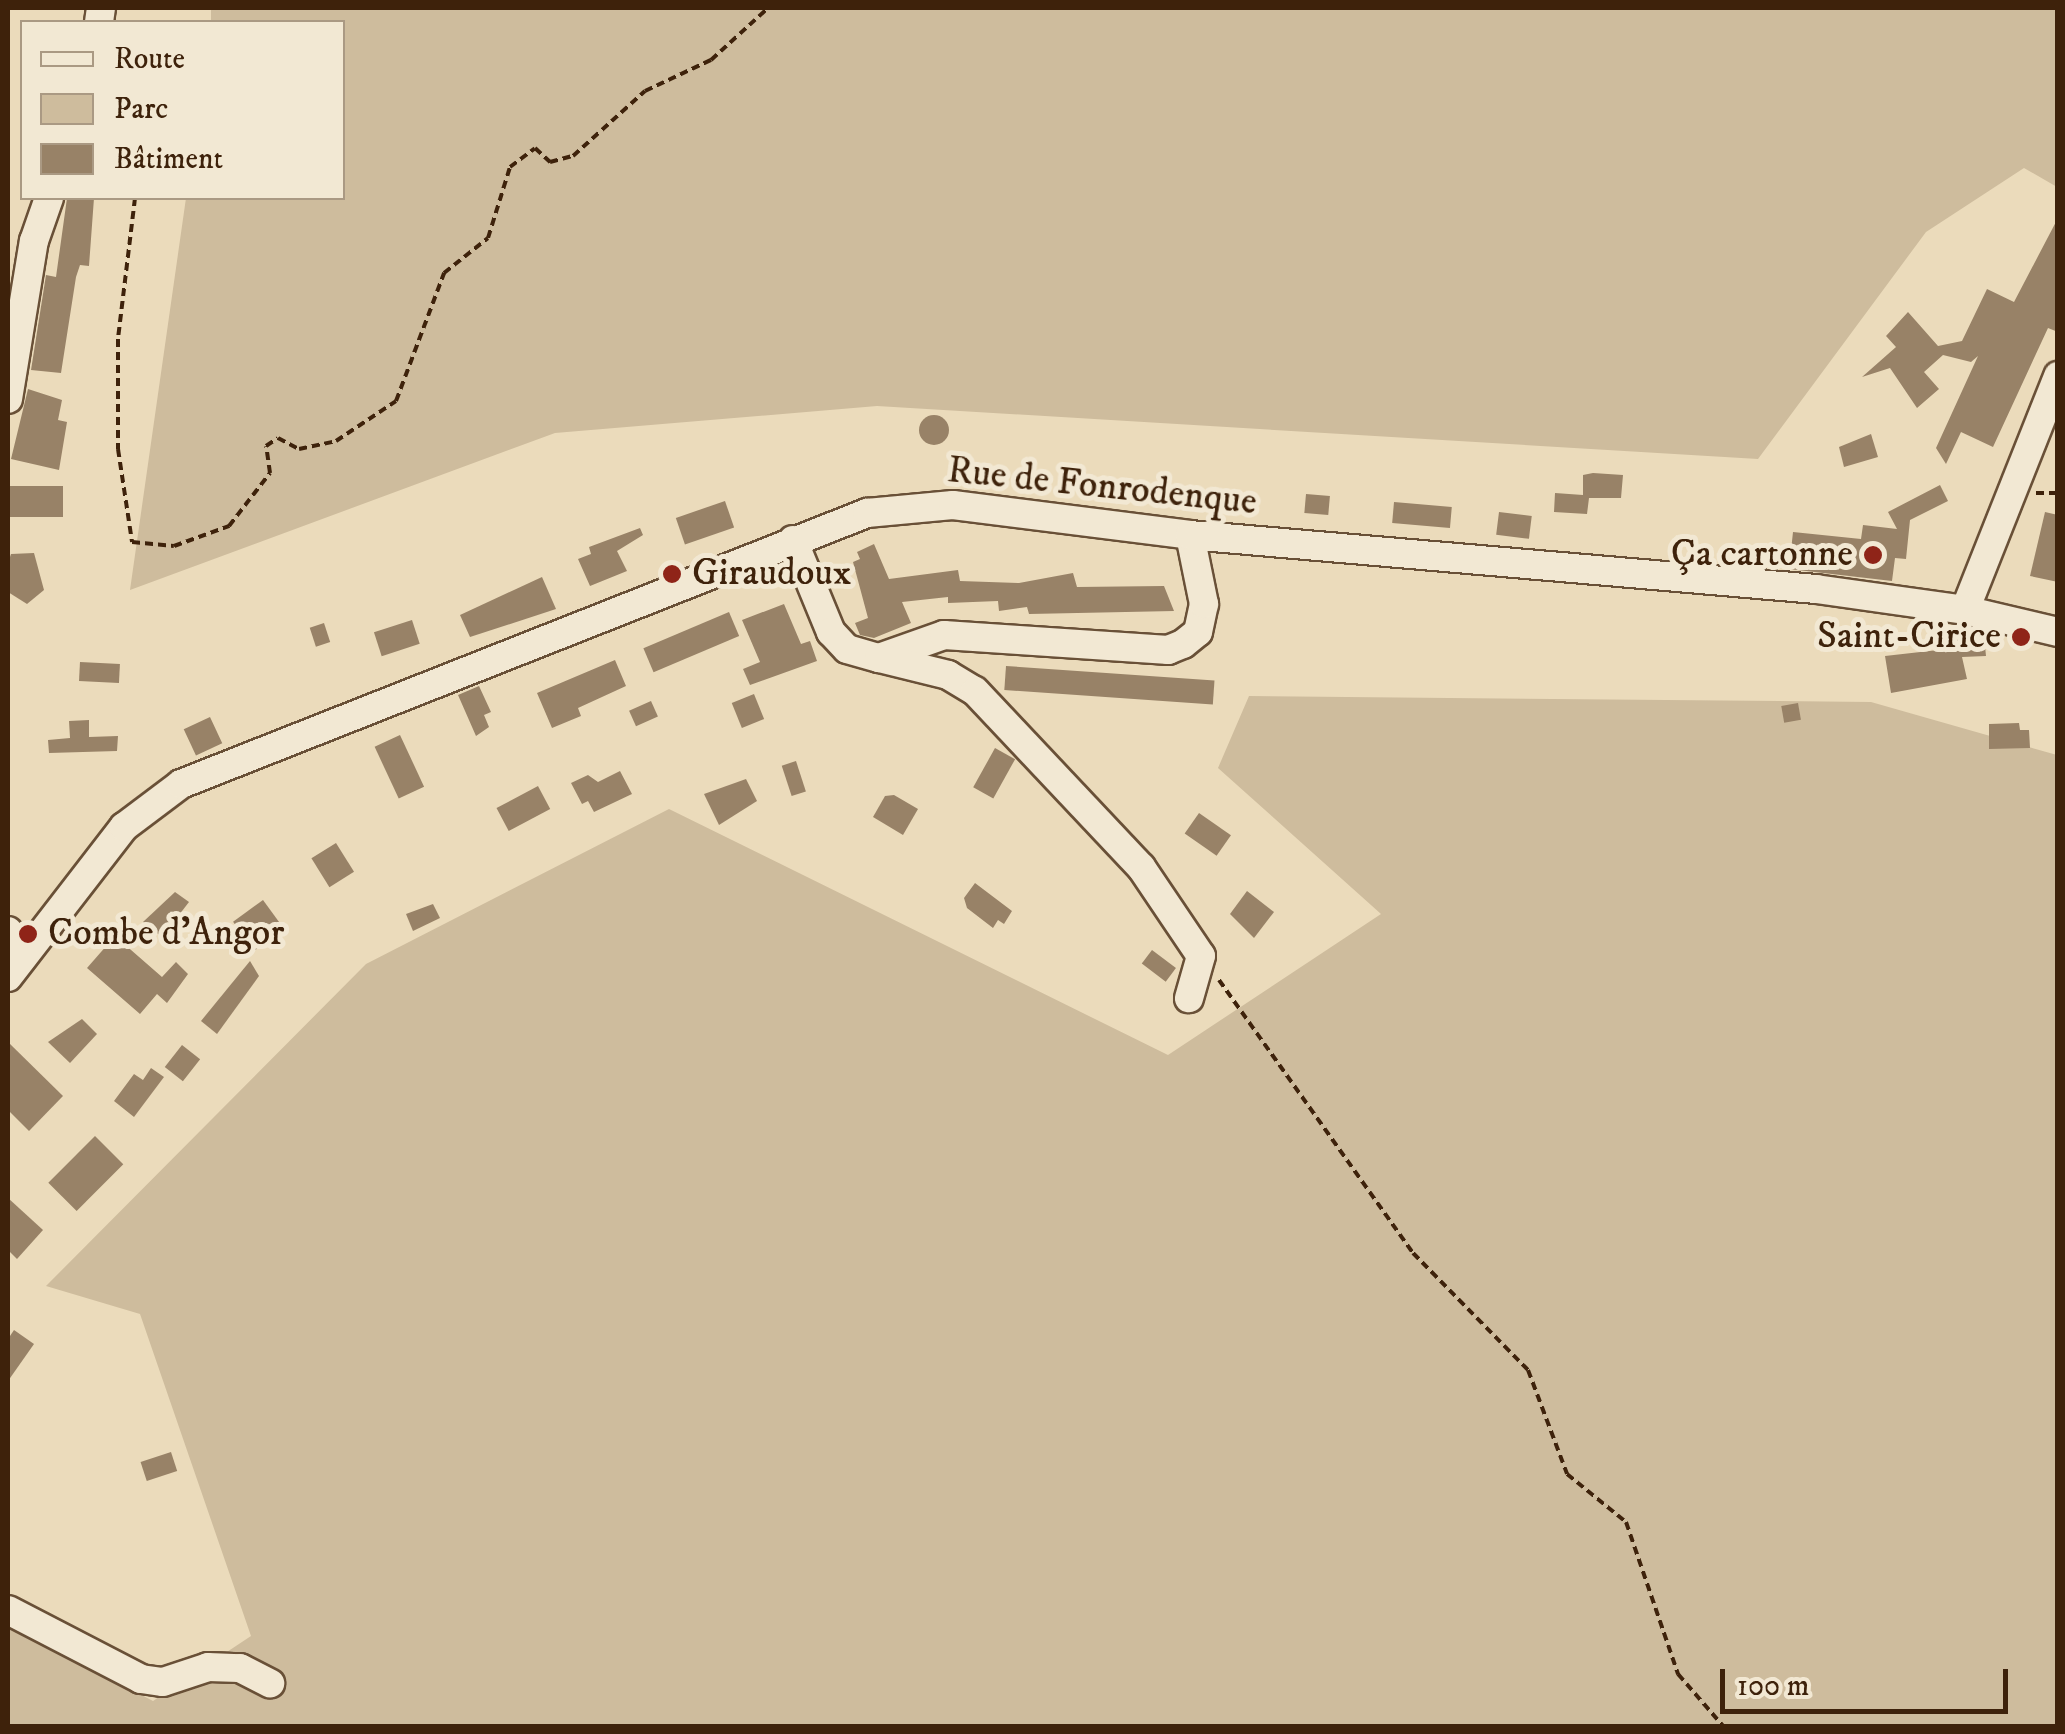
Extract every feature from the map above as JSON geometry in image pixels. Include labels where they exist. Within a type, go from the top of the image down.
[{"type":"street","points":[[8,399],[34,241],[48,200]]},
{"type":"street","points":[[1965,610],[2058,376]]},
{"type":"street","name":"Rue de Fonrodenque","points":[[15,967],[124,827],[180,784],[867,514],[953,505],[1190,535],[1816,589],[1965,610],[2058,632]]},
{"type":"street","points":[[879,658],[944,634],[1168,650],[1198,632],[1204,604],[1190,535]]},
{"type":"street","points":[[793,540],[831,632],[847,649],[948,675],[975,692],[1141,866],[1201,956],[1189,998]]},
{"type":"street","points":[[8,931],[15,967]]},
{"type":"street","points":[[8,1610],[141,1679],[162,1682],[208,1667],[240,1668],[270,1682]]},
{"type":"path","points":[[135,200],[118,340],[118,449],[132,542],[174,546],[229,526],[270,472],[266,446],[278,438],[299,449],[336,440],[396,401],[444,274],[488,238],[510,167],[535,148],[550,162],[573,156],[645,91],[711,60],[768,8]]},
{"type":"path","points":[[1201,956],[1413,1253],[1528,1370],[1567,1474],[1626,1522],[1678,1674],[1723,1726]]},
{"type":"green space","points":[[211,8],[2057,8],[2057,187],[2024,168],[1926,232],[1758,459],[877,406],[555,433],[130,590],[186,200],[345,200],[345,20],[211,20]]},
{"type":"green space","points":[[1249,696],[1871,702],[2057,755],[2057,1726],[8,1726],[8,1625],[153,1701],[251,1636],[140,1314],[46,1286],[366,964],[669,809],[1168,1055],[1381,914],[1218,768]]},
{"type":"building","points":[[67,200],[94,200],[89,266],[80,265],[76,277],[61,373],[31,370],[46,275],[56,277]]},
{"type":"building","points":[[2058,218],[2058,332],[2048,328],[1993,447],[1961,432],[1946,464],[1936,448],[1978,356],[1971,362],[1943,355],[1924,372],[1939,389],[1917,408],[1890,368],[1862,377],[1896,347],[1886,336],[1908,312],[1938,346],[1962,341],[1987,289],[2014,302]]},
{"type":"building","points":[[28,389],[62,400],[58,420],[67,422],[59,470],[11,459]]},
{"type":"building","points":[[934,415],[945,419],[949,430],[945,441],[934,445],[923,441],[919,430],[923,419]]},
{"type":"building","points":[[1871,434],[1878,457],[1844,467],[1839,447]]},
{"type":"building","points":[[1583,475],[1623,475],[1621,498],[1589,498],[1587,514],[1554,512],[1555,493],[1583,495]]},
{"type":"building","points":[[1940,485],[1948,501],[1910,520],[1906,559],[1895,558],[1892,581],[1789,569],[1793,532],[1861,539],[1863,525],[1897,529],[1888,512]]},
{"type":"building","points":[[8,486],[63,486],[63,517],[8,517]]},
{"type":"building","points":[[1306,494],[1330,496],[1328,515],[1304,513]]},
{"type":"building","points":[[725,501],[734,527],[685,544],[676,518]]},
{"type":"building","points":[[1394,502],[1452,507],[1450,528],[1392,523]]},
{"type":"building","points":[[1499,512],[1532,516],[1529,539],[1496,535]]},
{"type":"building","points":[[2045,512],[2058,515],[2058,582],[2030,576]]},
{"type":"building","points":[[640,528],[643,535],[617,551],[627,571],[590,586],[578,559],[591,554],[589,547]]},
{"type":"building","points":[[874,544],[889,579],[958,570],[960,581],[1019,583],[1073,573],[1077,587],[1164,586],[1174,611],[1029,614],[1027,607],[999,611],[998,601],[948,603],[948,597],[902,602],[911,623],[874,638],[860,635],[855,623],[868,618],[853,562],[860,559],[857,552]]},
{"type":"building","points":[[34,553],[44,590],[27,604],[8,592],[8,563],[11,554]]},
{"type":"building","points":[[542,577],[556,609],[470,637],[460,615]]},
{"type":"building","points":[[784,604],[801,644],[810,641],[817,661],[750,685],[743,669],[760,662],[742,620]]},
{"type":"building","points":[[729,612],[739,636],[654,672],[643,648]]},
{"type":"building","points":[[412,620],[420,644],[382,656],[374,632]]},
{"type":"building","points":[[324,623],[330,642],[316,647],[310,628]]},
{"type":"building","points":[[1954,626],[1984,636],[1986,656],[1962,657],[1967,679],[1891,693],[1885,656],[1947,649]]},
{"type":"building","points":[[615,660],[626,686],[578,708],[581,716],[552,728],[537,693]]},
{"type":"building","points":[[80,662],[120,664],[119,683],[79,681]]},
{"type":"building","points":[[1006,666],[1214,681],[1213,705],[1004,690]]},
{"type":"building","points":[[479,686],[491,712],[484,715],[489,727],[476,736],[458,695]]},
{"type":"building","points":[[754,694],[764,719],[742,728],[732,703]]},
{"type":"building","points":[[651,701],[658,717],[636,726],[629,711]]},
{"type":"building","points":[[1798,703],[1801,720],[1784,723],[1781,706]]},
{"type":"building","points":[[210,717],[222,743],[196,756],[184,729]]},
{"type":"building","points":[[89,720],[89,737],[118,736],[117,751],[49,753],[48,740],[70,738],[69,721]]},
{"type":"building","points":[[2019,723],[2020,730],[2029,730],[2030,748],[1989,749],[1989,724]]},
{"type":"building","points":[[400,735],[424,787],[399,798],[375,747]]},
{"type":"building","points":[[995,748],[1015,759],[993,799],[973,787]]},
{"type":"building","points":[[796,761],[806,791],[792,796],[782,766]]},
{"type":"building","points":[[620,771],[632,794],[594,812],[588,801],[582,804],[571,783],[588,775],[598,782]]},
{"type":"building","points":[[746,779],[757,801],[719,825],[704,794]]},
{"type":"building","points":[[538,786],[550,809],[509,831],[497,808]]},
{"type":"building","points":[[894,795],[918,809],[903,835],[873,817],[885,796]]},
{"type":"building","points":[[1199,813],[1231,835],[1217,856],[1185,833]]},
{"type":"building","points":[[336,843],[354,872],[329,887],[311,858]]},
{"type":"building","points":[[975,883],[1012,911],[1004,924],[998,920],[993,928],[967,908],[964,898]]},
{"type":"building","points":[[1247,891],[1274,912],[1254,938],[1230,914]]},
{"type":"building","points":[[175,892],[189,902],[162,937],[143,922]]},
{"type":"building","points":[[263,900],[284,929],[254,951],[233,922]]},
{"type":"building","points":[[433,904],[440,918],[413,931],[406,914]]},
{"type":"building","points":[[115,936],[162,977],[176,962],[188,974],[167,1003],[157,994],[140,1014],[87,968]]},
{"type":"building","points":[[1152,950],[1176,968],[1166,982],[1142,964]]},
{"type":"building","points":[[250,961],[259,976],[217,1034],[201,1021]]},
{"type":"building","points":[[82,1019],[97,1034],[70,1063],[48,1042]]},
{"type":"building","points":[[8,1042],[63,1096],[29,1131],[8,1110]]},
{"type":"building","points":[[182,1045],[200,1059],[183,1081],[165,1067]]},
{"type":"building","points":[[151,1068],[164,1077],[134,1117],[114,1101],[134,1074],[143,1080]]},
{"type":"building","points":[[95,1136],[123,1164],[77,1211],[48,1183]]},
{"type":"building","points":[[8,1198],[43,1230],[17,1259],[8,1250]]},
{"type":"building","points":[[14,1330],[34,1344],[8,1381],[8,1339]]},
{"type":"building","points":[[171,1452],[177,1471],[147,1481],[141,1462]]},
{"type":"place","name":"Ça cartonne","points":[[1873,555]]},
{"type":"place","name":"Giraudoux","points":[[672,574]]},
{"type":"place","name":"Saint-Cirice","points":[[2021,637]]},
{"type":"place","name":"Combe d'Angor","points":[[28,934]]}]
